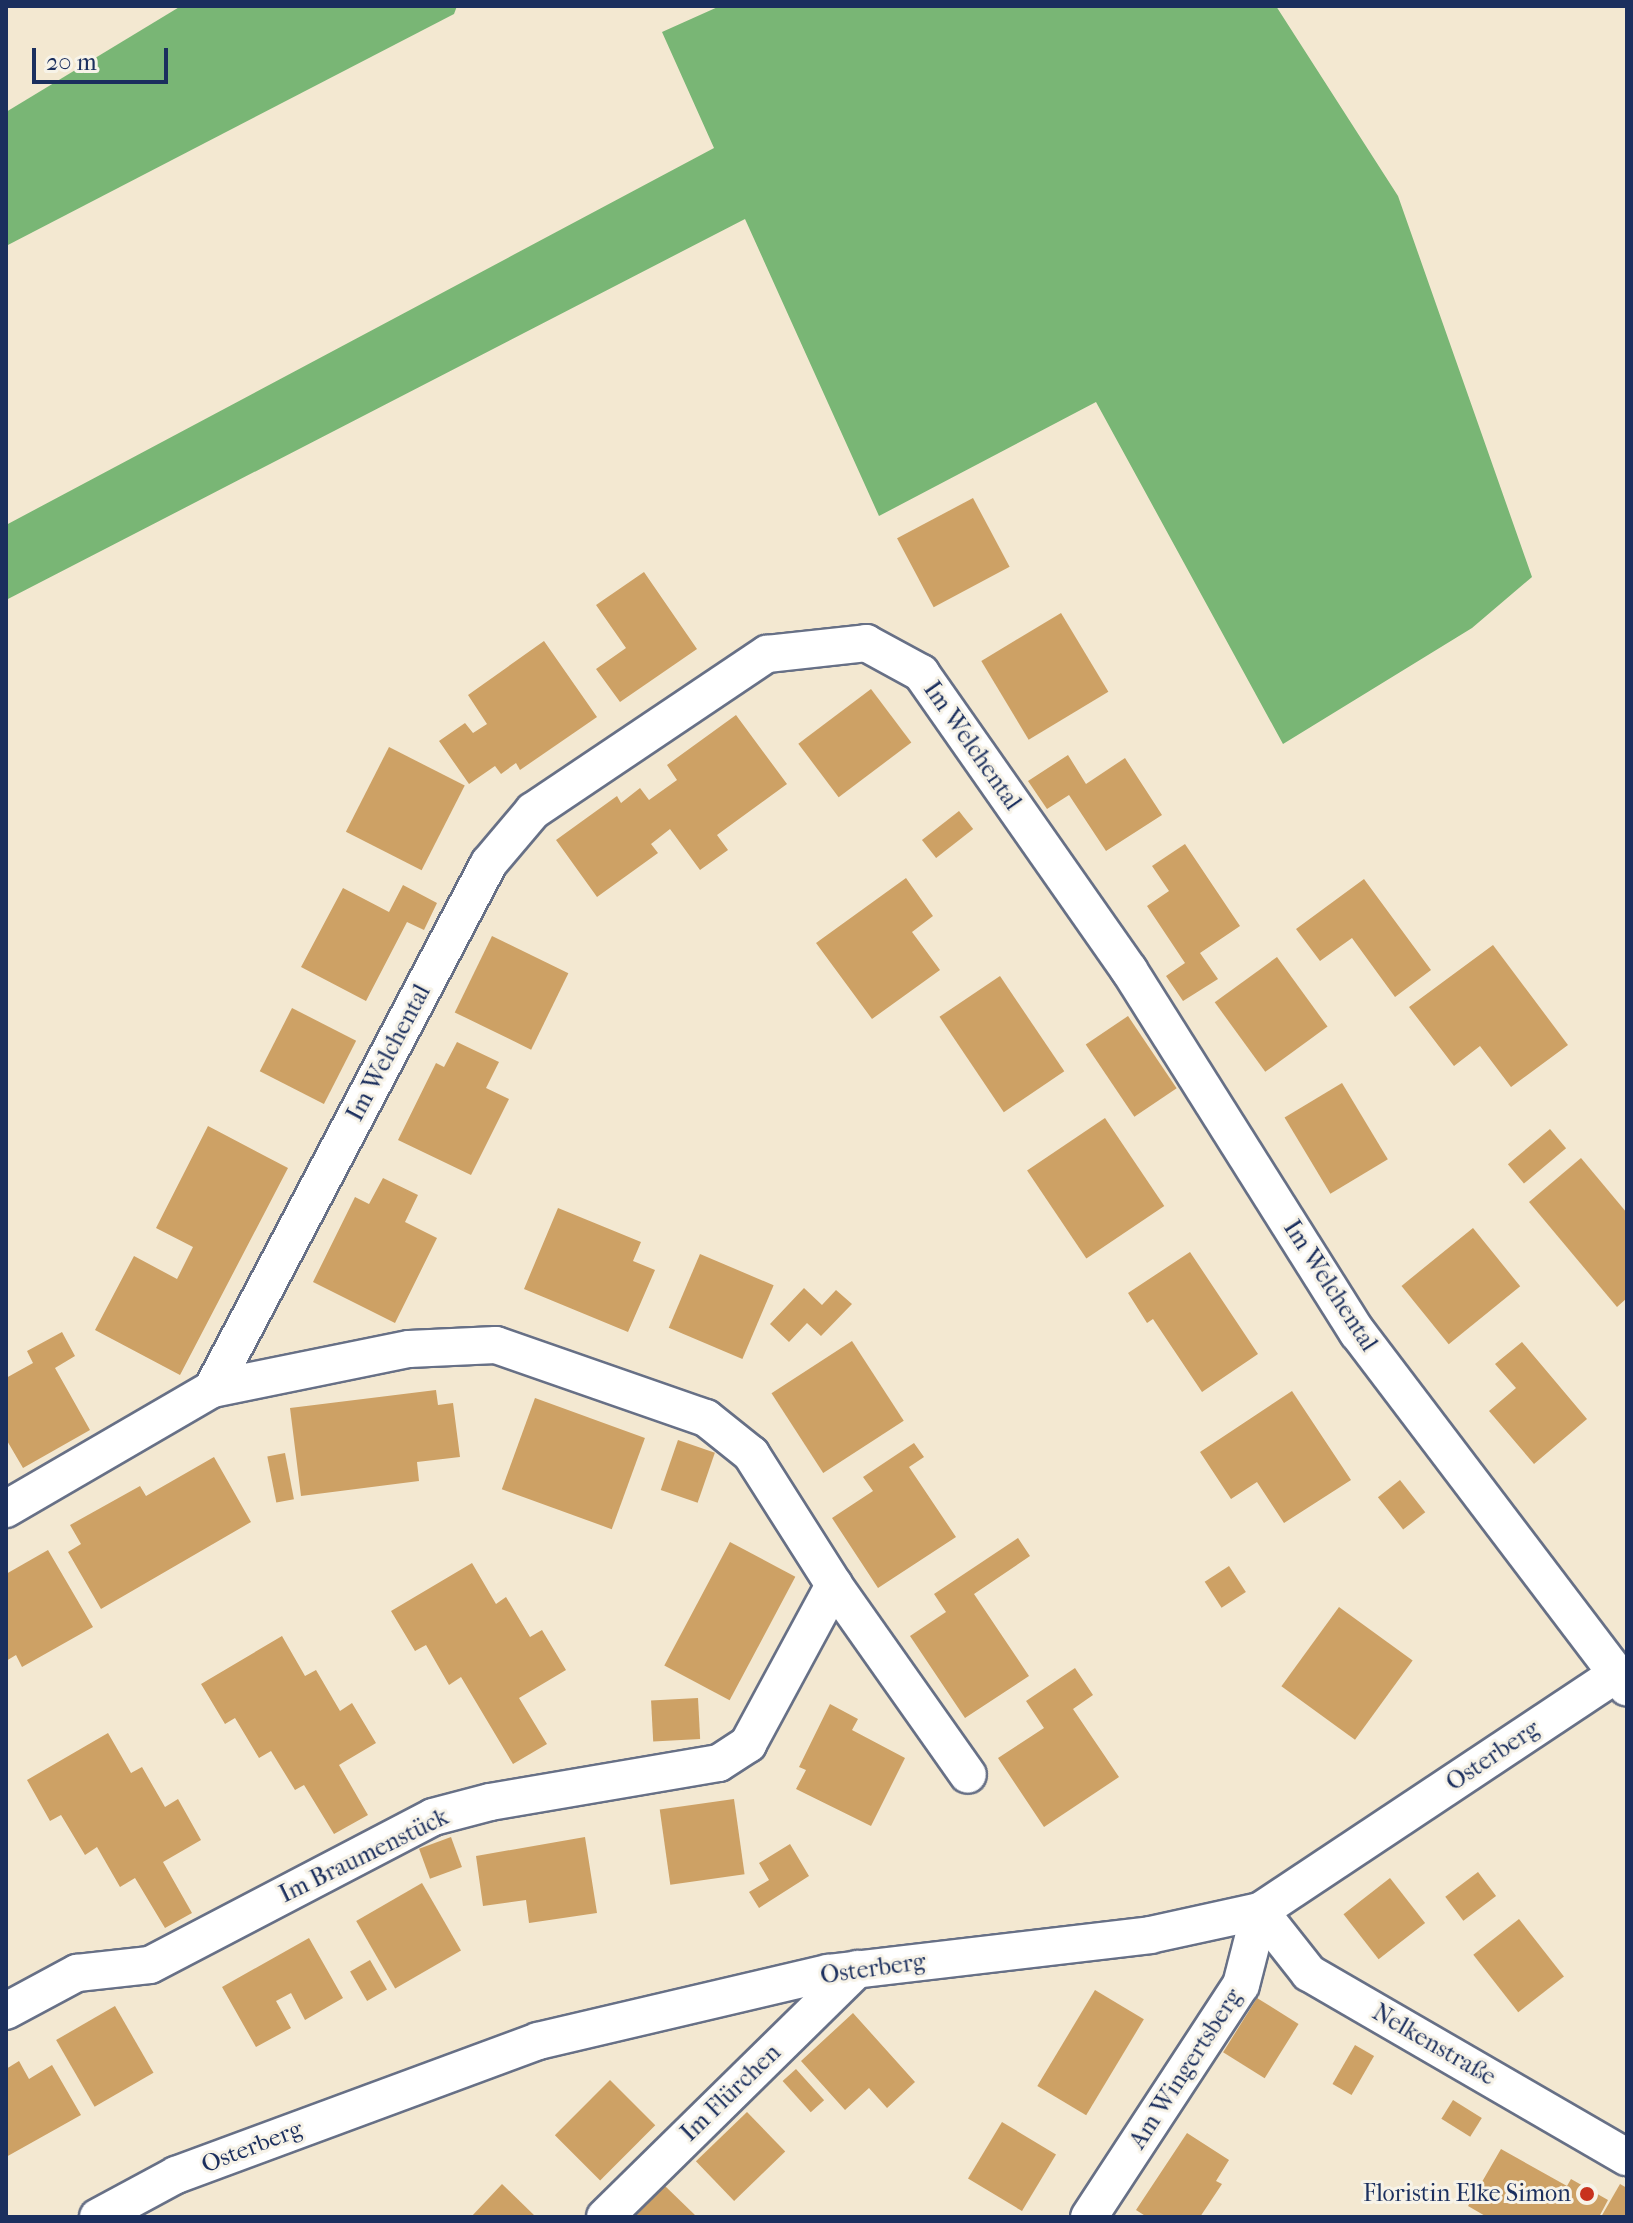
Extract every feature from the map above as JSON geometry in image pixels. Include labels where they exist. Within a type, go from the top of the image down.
[{"type":"street","name":"Im Welchental","points":[[212,1389],[489,863],[533,811],[767,654],[866,643],[921,673],[1129,970],[1358,1333],[1621,1681]]},
{"type":"street","points":[[6,1509],[212,1389],[409,1349],[496,1345],[706,1418],[751,1454],[834,1585],[968,1775]]},
{"type":"street","name":"Im Braumenstück","points":[[6,2011],[77,1973],[150,1965],[433,1817],[490,1802],[719,1763],[748,1744],[834,1585]]},
{"type":"street","name":"Osterberg","points":[[98,2217],[176,2175],[538,2041],[857,1969],[1150,1935],[1260,1911],[1621,1681]]},
{"type":"street","name":"Nelkenstraße","points":[[1260,1911],[1309,1973],[1627,2157]]},
{"type":"street","name":"Am Wingertsberg","points":[[1089,2217],[1241,1985],[1260,1911]]},
{"type":"street","name":"Im Flürchen","points":[[605,2217],[857,1969]]},
{"type":"green space","points":[[181,6],[457,6],[454,14],[6,246],[6,112]]},
{"type":"green space","points":[[720,6],[1276,6],[1398,196],[1532,577],[1472,628],[1283,744],[1096,402],[879,516],[745,219],[6,600],[6,525],[714,148],[662,32]]},
{"type":"building","points":[[973,498],[1010,567],[934,607],[897,538]]},
{"type":"building","points":[[644,572],[697,649],[620,702],[596,669],[626,648],[596,605]]},
{"type":"building","points":[[1061,613],[1108,692],[1029,740],[981,661]]},
{"type":"building","points":[[544,641],[597,717],[520,770],[516,763],[501,774],[495,766],[469,784],[439,741],[465,723],[473,733],[487,724],[468,695]]},
{"type":"building","points":[[871,689],[911,743],[839,797],[798,744]]},
{"type":"building","points":[[736,715],[787,784],[717,835],[728,850],[700,870],[670,829],[651,844],[658,853],[597,897],[556,840],[617,796],[621,803],[640,788],[649,800],[677,780],[667,765]]},
{"type":"building","points":[[389,747],[465,786],[422,870],[346,832]]},
{"type":"building","points":[[1068,755],[1086,784],[1125,758],[1162,815],[1106,851],[1069,795],[1047,809],[1028,781]]},
{"type":"building","points":[[959,811],[973,829],[936,858],[922,840]]},
{"type":"building","points":[[1185,844],[1240,926],[1200,953],[1218,979],[1183,1001],[1166,976],[1185,963],[1147,906],[1169,891],[1152,866]]},
{"type":"building","points":[[906,878],[933,916],[912,932],[940,970],[872,1019],[816,943]]},
{"type":"building","points":[[1364,879],[1431,970],[1395,997],[1352,938],[1320,961],[1296,929]]},
{"type":"building","points":[[403,885],[437,903],[424,930],[407,922],[366,1001],[301,967],[343,888],[389,912]]},
{"type":"building","points":[[492,936],[568,973],[531,1050],[455,1012]]},
{"type":"building","points":[[1493,945],[1568,1045],[1511,1087],[1480,1046],[1454,1066],[1409,1007]]},
{"type":"building","points":[[1277,957],[1328,1027],[1265,1072],[1215,1002]]},
{"type":"building","points":[[1000,976],[1064,1071],[1004,1112],[939,1017]]},
{"type":"building","points":[[292,1008],[356,1041],[324,1104],[260,1071]]},
{"type":"building","points":[[1128,1016],[1177,1088],[1134,1117],[1086,1045]]},
{"type":"building","points":[[457,1042],[499,1062],[486,1088],[509,1099],[471,1175],[398,1140],[436,1063],[444,1067]]},
{"type":"building","points":[[1342,1083],[1388,1159],[1330,1194],[1285,1118]]},
{"type":"building","points":[[1105,1118],[1164,1206],[1086,1258],[1027,1171]]},
{"type":"building","points":[[208,1126],[288,1168],[180,1375],[95,1330],[134,1256],[177,1279],[193,1247],[156,1228]]},
{"type":"building","points":[[1550,1129],[1566,1148],[1524,1184],[1508,1164]]},
{"type":"building","points":[[1581,1158],[1627,1213],[1627,1298],[1617,1307],[1529,1202]]},
{"type":"building","points":[[383,1178],[418,1195],[405,1222],[437,1238],[395,1323],[313,1282],[355,1197],[369,1204]]},
{"type":"building","points":[[558,1208],[641,1242],[633,1261],[655,1270],[628,1332],[524,1289]]},
{"type":"building","points":[[1473,1228],[1520,1286],[1449,1344],[1402,1286]]},
{"type":"building","points":[[1190,1252],[1258,1354],[1202,1392],[1153,1319],[1147,1323],[1128,1293]]},
{"type":"building","points":[[700,1254],[774,1285],[742,1359],[669,1328]]},
{"type":"building","points":[[804,1288],[822,1305],[836,1290],[852,1304],[821,1336],[807,1323],[789,1342],[770,1324]]},
{"type":"building","points":[[62,1332],[75,1356],[55,1368],[90,1430],[23,1468],[6,1439],[6,1378],[33,1363],[27,1351]]},
{"type":"building","points":[[852,1341],[904,1421],[823,1473],[771,1393]]},
{"type":"building","points":[[1522,1342],[1587,1419],[1534,1464],[1489,1411],[1516,1388],[1495,1364]]},
{"type":"building","points":[[436,1390],[438,1405],[453,1403],[460,1457],[417,1462],[419,1481],[301,1496],[290,1408]]},
{"type":"building","points":[[1292,1391],[1351,1480],[1284,1523],[1257,1482],[1231,1499],[1200,1452]]},
{"type":"building","points":[[535,1398],[645,1438],[612,1529],[502,1489]]},
{"type":"building","points":[[678,1440],[715,1453],[698,1503],[661,1490]]},
{"type":"building","points":[[914,1443],[924,1457],[909,1467],[956,1537],[878,1588],[832,1518],[873,1491],[863,1477]]},
{"type":"building","points":[[285,1453],[294,1499],[276,1503],[267,1456]]},
{"type":"building","points":[[214,1457],[251,1522],[101,1609],[68,1552],[81,1544],[70,1525],[140,1486],[146,1496]]},
{"type":"building","points":[[1400,1480],[1425,1512],[1403,1530],[1378,1497]]},
{"type":"building","points":[[1018,1538],[1030,1556],[974,1594],[1029,1676],[965,1718],[910,1636],[946,1612],[934,1594]]},
{"type":"building","points":[[730,1542],[795,1577],[730,1700],[664,1666]]},
{"type":"building","points":[[48,1550],[93,1627],[22,1667],[16,1655],[6,1661],[6,1574]]},
{"type":"building","points":[[472,1563],[496,1604],[506,1597],[530,1637],[542,1630],[566,1670],[519,1698],[547,1744],[513,1764],[461,1677],[449,1685],[426,1645],[415,1651],[391,1611]]},
{"type":"building","points":[[1229,1566],[1246,1592],[1222,1608],[1205,1582]]},
{"type":"building","points":[[1339,1607],[1413,1660],[1355,1740],[1281,1686]]},
{"type":"building","points":[[282,1636],[305,1676],[316,1670],[340,1711],[352,1703],[376,1743],[339,1765],[368,1815],[334,1834],[304,1785],[295,1790],[271,1751],[259,1758],[235,1718],[225,1724],[201,1684]]},
{"type":"building","points":[[1075,1668],[1093,1695],[1073,1709],[1119,1777],[1044,1827],[998,1758],[1044,1728],[1026,1701]]},
{"type":"building","points":[[698,1698],[700,1739],[653,1741],[651,1700]]},
{"type":"building","points":[[830,1704],[858,1719],[852,1730],[905,1758],[871,1826],[796,1789],[806,1770],[799,1767]]},
{"type":"building","points":[[108,1733],[131,1773],[142,1767],[165,1807],[178,1799],[201,1840],[163,1862],[192,1913],[165,1928],[135,1878],[120,1887],[97,1847],[85,1855],[61,1815],[50,1821],[27,1780]]},
{"type":"building","points":[[734,1799],[745,1874],[670,1885],[660,1809]]},
{"type":"building","points":[[451,1837],[462,1867],[430,1879],[419,1849]]},
{"type":"building","points":[[585,1837],[597,1913],[529,1923],[526,1900],[483,1906],[476,1856]]},
{"type":"building","points":[[790,1844],[809,1876],[759,1908],[749,1892],[769,1880],[759,1863]]},
{"type":"building","points":[[1478,1872],[1496,1896],[1463,1921],[1445,1897]]},
{"type":"building","points":[[1390,1878],[1425,1923],[1379,1959],[1344,1914]]},
{"type":"building","points":[[422,1883],[461,1951],[395,1989],[356,1921]]},
{"type":"building","points":[[1519,1919],[1564,1977],[1518,2012],[1473,1955]]},
{"type":"building","points":[[309,1938],[343,1998],[305,2020],[291,1993],[276,2001],[291,2028],[256,2047],[222,1987]]},
{"type":"building","points":[[370,1960],[387,1989],[367,2001],[350,1972]]},
{"type":"building","points":[[1095,1990],[1144,2019],[1086,2115],[1037,2086]]},
{"type":"building","points":[[1257,1998],[1299,2024],[1265,2078],[1223,2052]]},
{"type":"building","points":[[115,2006],[154,2073],[95,2107],[56,2040]]},
{"type":"building","points":[[853,2013],[915,2082],[887,2108],[869,2088],[845,2110],[801,2061]]},
{"type":"building","points":[[1355,2045],[1374,2056],[1352,2095],[1333,2084]]},
{"type":"building","points":[[19,2061],[29,2079],[52,2065],[81,2115],[6,2157],[6,2069]]},
{"type":"building","points":[[796,2069],[824,2100],[811,2112],[783,2081]]},
{"type":"building","points":[[610,2080],[655,2125],[600,2180],[555,2135]]},
{"type":"building","points":[[1453,2100],[1482,2118],[1470,2137],[1441,2119]]},
{"type":"building","points":[[747,2112],[785,2152],[734,2201],[696,2161]]},
{"type":"building","points":[[1002,2122],[1056,2154],[1022,2211],[968,2179]]},
{"type":"building","points":[[1187,2133],[1229,2160],[1216,2181],[1222,2184],[1200,2217],[1147,2217],[1136,2210]]},
{"type":"building","points":[[1501,2149],[1567,2186],[1571,2179],[1608,2200],[1599,2217],[1487,2217],[1468,2206]]},
{"type":"building","points":[[502,2184],[536,2217],[471,2217]]},
{"type":"building","points":[[1620,2184],[1627,2188],[1627,2217],[1601,2217]]},
{"type":"building","points":[[664,2185],[697,2217],[633,2217]]},
{"type":"place","name":"Floristin Elke Simon","points":[[1587,2194]]}]
